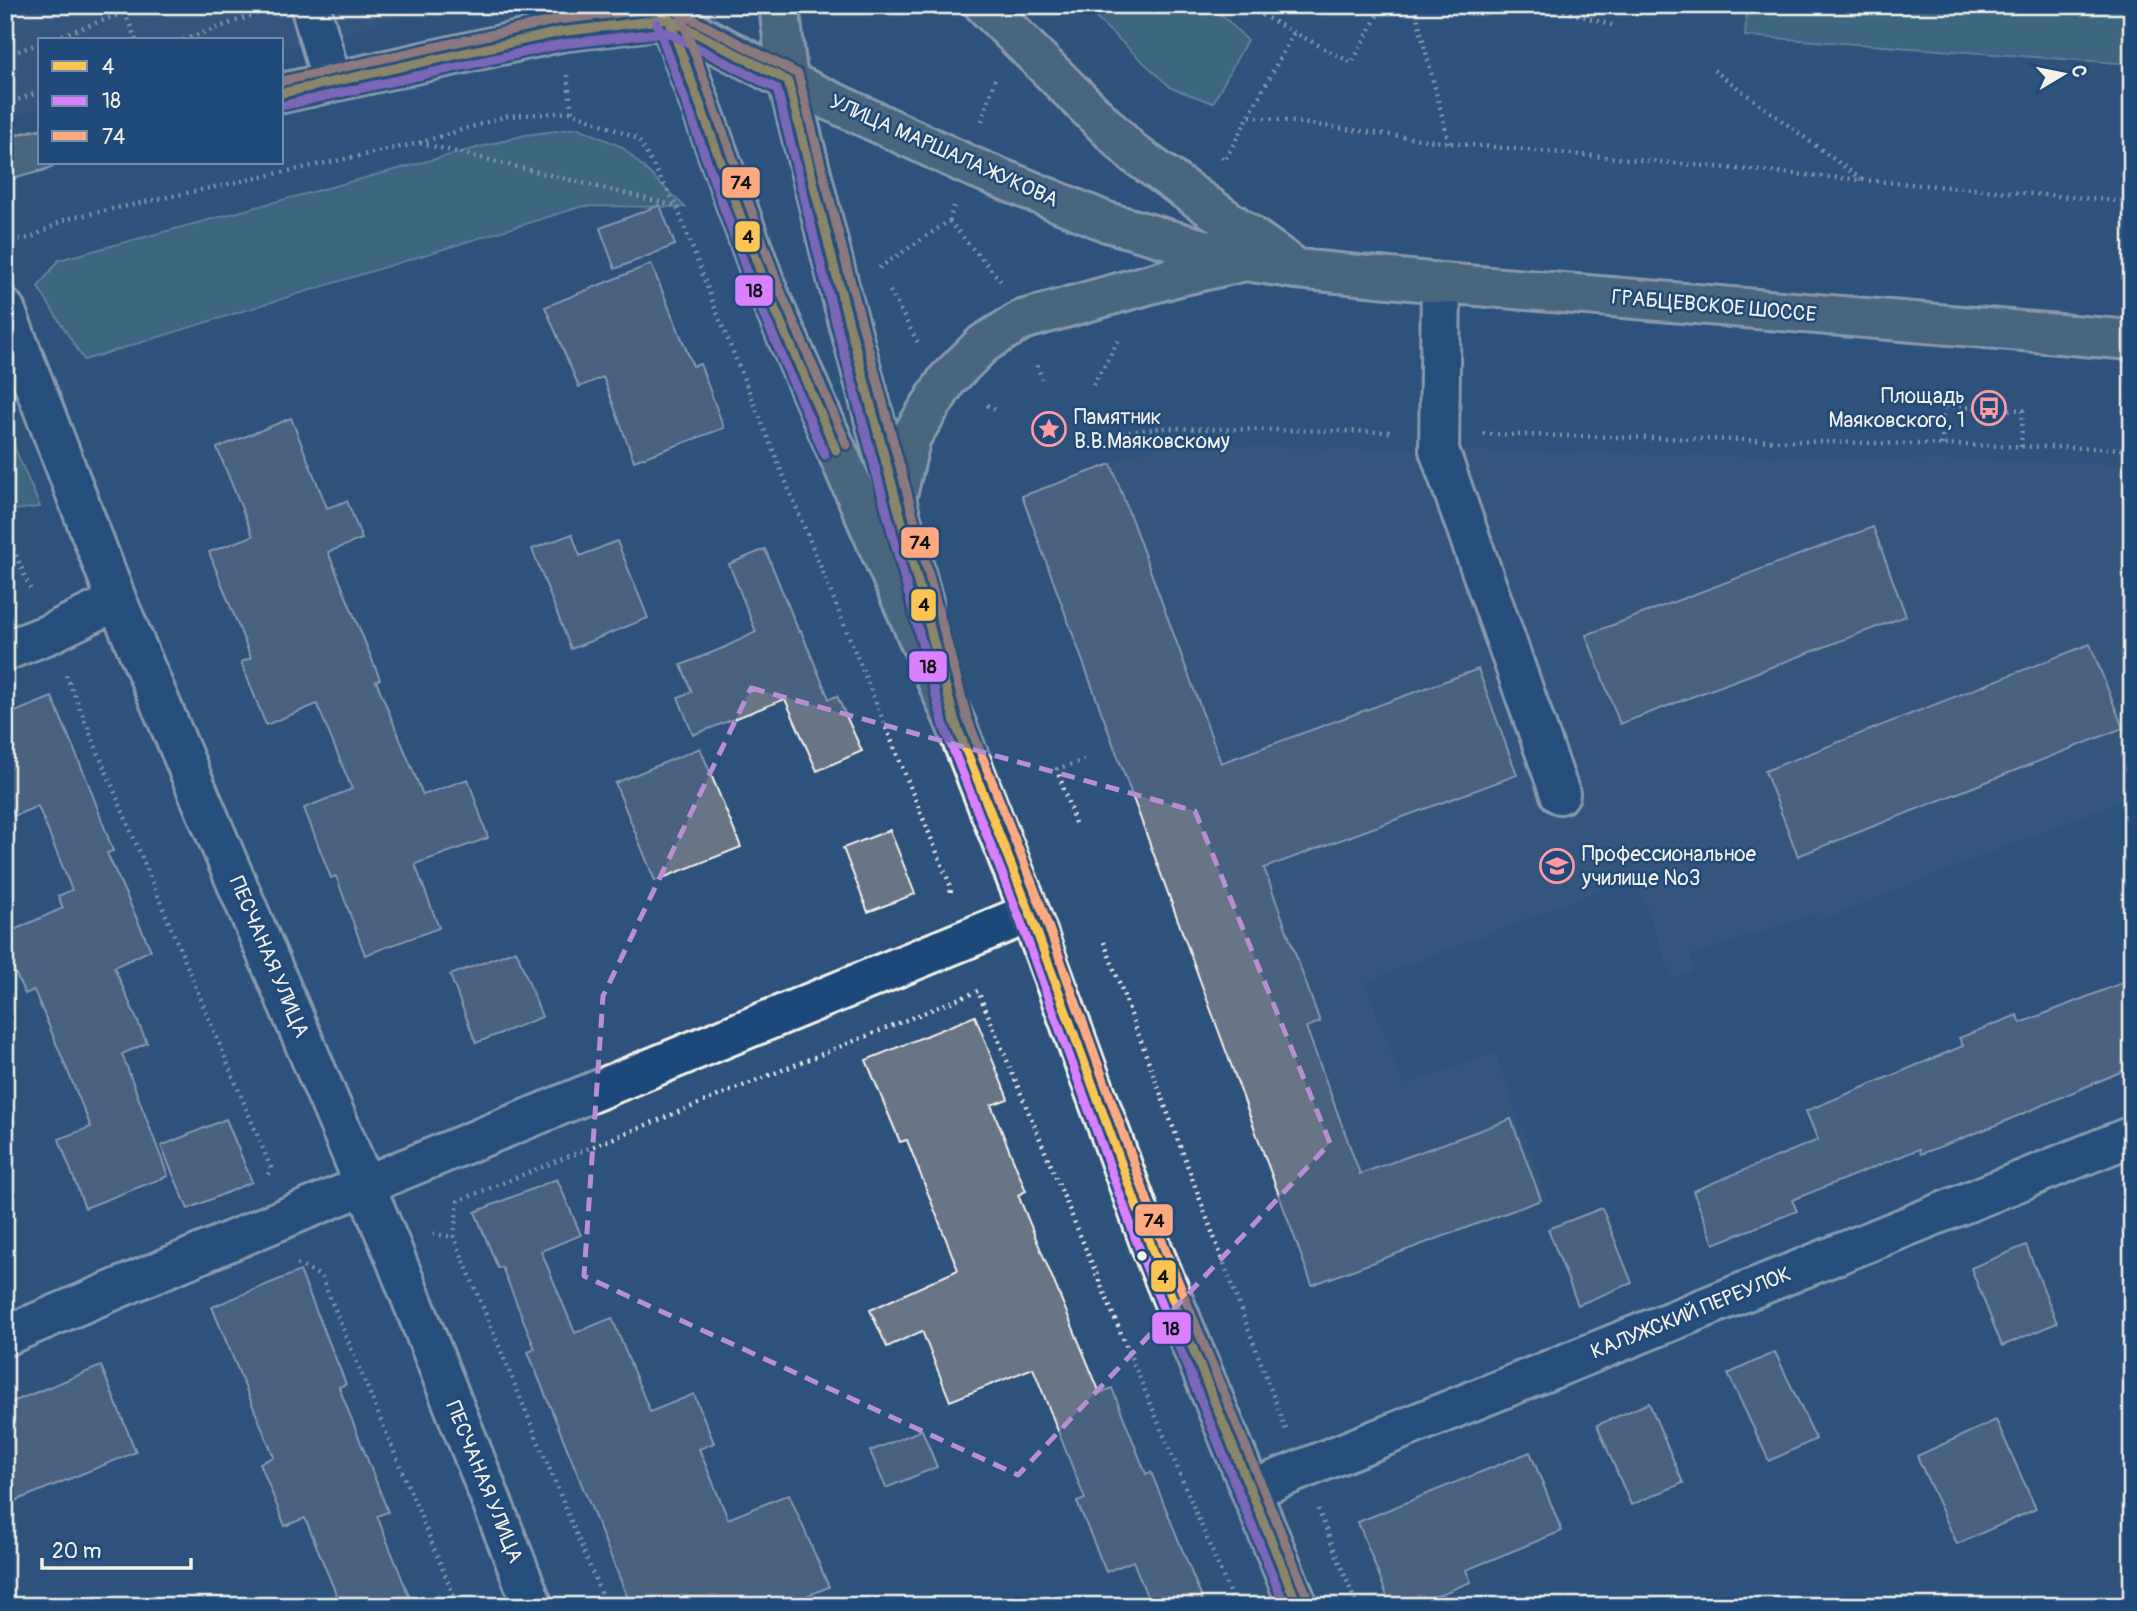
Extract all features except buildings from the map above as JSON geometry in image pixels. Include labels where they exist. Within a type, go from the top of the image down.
[{"type":"main road","points":[[779,5],[788,81],[836,278],[955,722]]},
{"type":"main road","name":"ГРАБЦЕВСКОЕ ШОССЕ","points":[[984,5],[1133,153],[1297,269]]},
{"type":"main road","points":[[284,93],[560,32],[667,12],[769,295],[955,722],[1030,913],[1153,1251],[1298,1606]]},
{"type":"main road","name":"УЛИЦА МАРШАЛА ЖУКОВА","points":[[667,12],[788,81],[968,164],[1107,222],[1245,261]]},
{"type":"main road","points":[[5,159],[38,151]]},
{"type":"main road","points":[[896,497],[911,437],[947,380],[983,344],[1022,320],[1175,277],[1245,261]]},
{"type":"main road","name":"ГРАБЦЕВСКОЕ ШОССЕ","points":[[1245,261],[1297,269],[1441,283],[2132,340]]},
{"type":"street","points":[[310,5],[332,82]]},
{"type":"street","points":[[1441,283],[1439,450],[1560,794]]},
{"type":"street","name":"ПЕСЧАНАЯ УЛИЦА","points":[[5,309],[117,600],[365,1185],[533,1606]]},
{"type":"street","points":[[5,651],[48,634],[117,600]]},
{"type":"street","points":[[5,1336],[365,1185],[1030,913]]},
{"type":"street","name":"КАЛУЖСКИЙ ПЕРЕУЛОК","points":[[1251,1490],[2132,1136]]},
{"type":"path","points":[[54,38],[145,5]]},
{"type":"path","points":[[1259,5],[1256,12],[1352,63],[1383,5]]},
{"type":"path","points":[[1414,5],[1449,143]]},
{"type":"path","points":[[1543,5],[1612,25]]},
{"type":"path","points":[[189,38],[268,10]]},
{"type":"path","points":[[125,12],[134,38]]},
{"type":"path","points":[[1225,160],[1294,32]]},
{"type":"path","points":[[836,278],[878,269],[949,220],[1001,55],[1016,36]]},
{"type":"path","points":[[5,56],[38,44]]},
{"type":"path","points":[[1711,68],[1862,180]]},
{"type":"path","points":[[5,104],[38,93]]},
{"type":"path","points":[[5,241],[30,238],[66,219],[419,142],[507,116],[572,112],[638,139],[677,206],[726,334],[951,887]]},
{"type":"path","points":[[1250,116],[1449,143],[2132,202]]},
{"type":"path","points":[[419,142],[677,206]]},
{"type":"path","points":[[1942,445],[1943,406],[2023,410],[2021,447]]},
{"type":"path","points":[[1122,433],[1161,428],[2132,449]]},
{"type":"path","points":[[5,529],[271,1168],[265,1181]]},
{"type":"path","points":[[1075,823],[1057,769],[1084,760]]},
{"type":"path","points":[[1104,942],[1301,1470],[1357,1606]]},
{"type":"path","points":[[606,1606],[454,1237],[458,1201],[978,991],[1235,1606]]},
{"type":"path","points":[[294,1262],[321,1276],[458,1606]]},
{"type":"highlighted area","points":[[751,688],[1195,811],[1330,1143],[1018,1475],[584,1276],[603,996]]},
{"type":"shaded area","points":[[5,5],[435,5],[284,48],[284,38],[38,38],[38,109],[5,117]]},
{"type":"shaded area","name":"Профессиональное училище №3","points":[[1161,445],[2132,464],[2132,796],[1820,921],[1813,914],[1691,955],[1692,971],[1673,979],[1635,876],[1365,982],[1403,1085],[1495,1053],[1548,1200],[1312,1285],[1022,496]]},
{"type":"green space","points":[[1082,5],[1223,5],[1219,12],[1247,40],[1213,103],[1171,88]]},
{"type":"green space","points":[[1747,5],[2132,5],[2132,64],[1745,36]]},
{"type":"green space","points":[[579,128],[622,147],[685,207],[583,206],[84,360],[38,287],[59,260],[525,135]]},
{"type":"green space","points":[[5,425],[40,507],[5,511]]},
{"type":"transit line","name":"74","points":[[284,81],[557,20],[669,7],[798,74],[967,718],[1042,909],[1164,1247],[1309,1601]]},
{"type":"transit line","name":"74","points":[[681,15],[780,290],[847,445]]},
{"type":"transit line","name":"4","points":[[669,19],[769,295],[836,450]]},
{"type":"transit line","name":"4","points":[[284,93],[560,32],[669,19],[788,81],[837,278],[955,722],[1030,913],[1153,1251],[1298,1606]]},
{"type":"transit line","name":"18","points":[[657,23],[757,299],[825,455]]},
{"type":"transit line","name":"18","points":[[285,105],[562,44],[667,32],[777,89],[825,281],[944,726],[1019,917],[1142,1256],[1285,1606]]},
{"type":"place","name":"Площадь Маяковского, 1","points":[[1989,408]]},
{"type":"place","name":"Памятник В.В.Маяковскому","points":[[1049,429]]},
{"type":"place","name":"Профессиональное училище №3","points":[[1557,866]]}]
